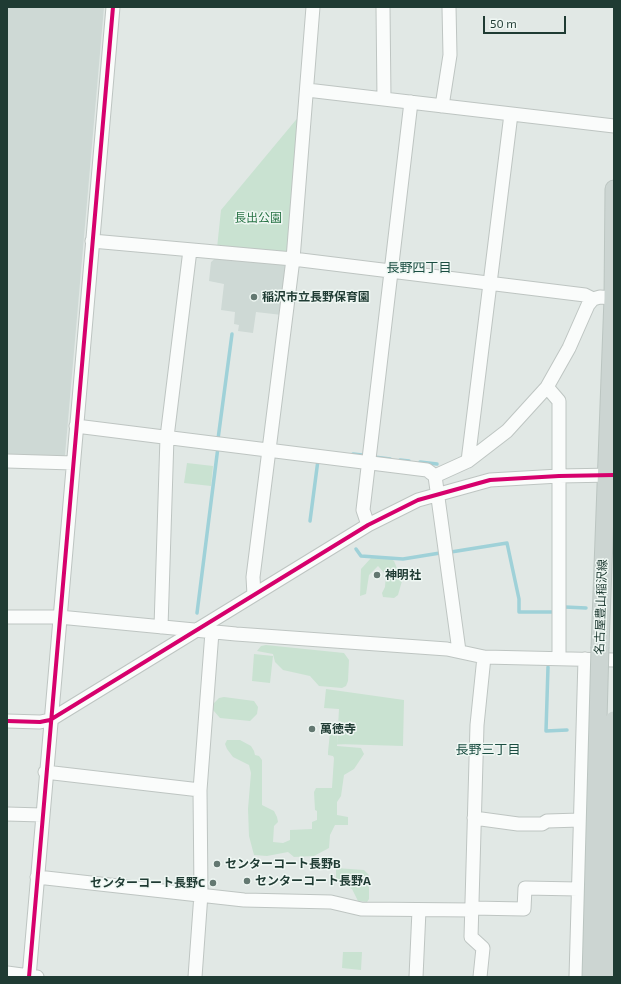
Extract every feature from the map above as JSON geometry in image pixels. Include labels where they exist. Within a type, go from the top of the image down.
[{"type":"main road","name":"名古屋豊山稲沢線","points":[[591,977],[600,647],[610,476],[614,189]]},
{"type":"main road","points":[[606,977],[614,720]]},
{"type":"street","points":[[7,973],[32,977],[37,877],[45,772],[113,7]]},
{"type":"street","points":[[254,595],[253,577],[293,259],[313,7]]},
{"type":"street","points":[[383,7],[384,99]]},
{"type":"street","points":[[442,106],[450,55],[449,7]]},
{"type":"street","points":[[307,90],[614,126]]},
{"type":"street","points":[[368,524],[363,510],[411,102]]},
{"type":"street","points":[[468,461],[511,114]]},
{"type":"street","points":[[92,241],[293,259],[585,295],[593,299]]},
{"type":"street","points":[[161,627],[167,437],[190,250]]},
{"type":"street","points":[[435,476],[468,461],[507,430],[547,387],[568,348],[588,304],[593,299],[600,297],[613,298]]},
{"type":"street","points":[[547,387],[559,401],[559,658]]},
{"type":"street","points":[[76,426],[427,470],[435,476],[459,651]]},
{"type":"street","points":[[7,462],[73,463]]},
{"type":"street","points":[[7,721],[40,722],[50,720],[368,524],[397,509],[438,493],[490,480],[559,476],[610,476]]},
{"type":"street","points":[[7,617],[59,618],[212,632],[447,649],[484,658],[614,660]]},
{"type":"street","points":[[195,977],[201,894],[200,790],[212,632]]},
{"type":"street","points":[[480,977],[483,948],[471,937],[477,725],[484,658]]},
{"type":"street","points":[[576,977],[584,659]]},
{"type":"street","points":[[45,772],[200,790]]},
{"type":"street","points":[[7,814],[42,814]]},
{"type":"street","points":[[474,818],[518,824],[542,824],[547,821],[580,820]]},
{"type":"street","points":[[37,877],[201,894],[244,900],[331,902],[361,909],[524,909],[525,888],[578,889]]},
{"type":"street","points":[[416,977],[419,910]]},
{"type":"street","points":[[599,977],[614,969]]},
{"type":"shaded area","points":[[7,7],[104,7],[65,455],[62,458],[7,457]]},
{"type":"shaded area","name":"稲沢市立長野保育園","points":[[217,257],[284,263],[288,268],[282,315],[256,312],[253,333],[238,331],[239,325],[234,324],[235,312],[221,310],[224,284],[209,281],[211,262]]},
{"type":"green space","name":"長出公園","points":[[300,115],[289,249],[284,254],[217,248],[221,210]]},
{"type":"green space","points":[[187,463],[213,466],[211,486],[184,483]]},
{"type":"green space","points":[[371,558],[391,559],[394,561],[402,581],[398,595],[394,598],[383,597],[382,593],[385,587],[386,575],[378,566],[369,575],[366,594],[360,596],[361,569]]},
{"type":"green space","points":[[266,645],[344,653],[349,660],[348,681],[346,686],[342,688],[319,686],[310,676],[283,670],[275,662],[273,654],[257,651],[261,646]]},
{"type":"green space","points":[[254,654],[273,656],[270,683],[252,681]]},
{"type":"green space","points":[[326,689],[404,700],[403,746],[337,744],[339,709],[324,708]]},
{"type":"green space","points":[[224,697],[254,701],[258,707],[257,714],[250,721],[220,718],[213,710],[214,703],[219,698]]},
{"type":"green space","points":[[334,722],[337,727],[337,746],[361,748],[364,754],[354,769],[344,775],[341,796],[337,802],[337,815],[348,817],[348,825],[335,825],[330,835],[329,848],[314,856],[294,857],[288,852],[267,856],[254,855],[249,836],[248,809],[251,773],[249,765],[233,757],[227,749],[225,744],[227,740],[240,740],[251,746],[255,755],[259,756],[262,760],[262,805],[274,811],[277,817],[278,822],[274,826],[273,842],[283,843],[290,840],[290,830],[312,829],[312,822],[317,820],[314,792],[316,788],[332,788],[334,758],[333,756],[328,755],[328,752],[331,723]]},
{"type":"green space","points":[[336,868],[364,870],[369,875],[369,899],[367,902],[358,901],[352,889],[336,881]]},
{"type":"green space","points":[[343,952],[362,952],[361,970],[342,968]]},
{"type":"waterway","points":[[218,439],[232,334]]},
{"type":"waterway","points":[[197,613],[218,447]]},
{"type":"waterway","points":[[353,454],[362,455]]},
{"type":"waterway","points":[[374,457],[390,459]]},
{"type":"waterway","points":[[310,521],[318,460]]},
{"type":"waterway","points":[[400,460],[409,461]]},
{"type":"waterway","points":[[420,462],[437,464]]},
{"type":"waterway","points":[[451,552],[507,543],[519,599],[519,612],[554,612]]},
{"type":"waterway","points":[[356,549],[361,556],[403,559],[440,553]]},
{"type":"waterway","points":[[565,607],[586,608]]},
{"type":"waterway","points":[[548,667],[546,731],[567,730]]},
{"type":"cycle path","points":[[29,977],[113,7]]},
{"type":"cycle path","points":[[7,721],[40,722],[50,720],[368,525],[418,500],[490,480],[559,476],[614,475]]},
{"type":"place","name":"稲沢市立長野保育園","points":[[254,297]]},
{"type":"place","name":"神明社","points":[[377,575]]},
{"type":"place","name":"萬徳寺","points":[[312,729]]},
{"type":"place","name":"センターコート長野B","points":[[217,864]]},
{"type":"place","name":"センターコート長野A","points":[[247,881]]},
{"type":"place","name":"センターコート長野C","points":[[213,883]]},
{"type":"district","name":"長野四丁目","points":[[419,268]]},
{"type":"district","name":"長野三丁目","points":[[488,750]]}]
